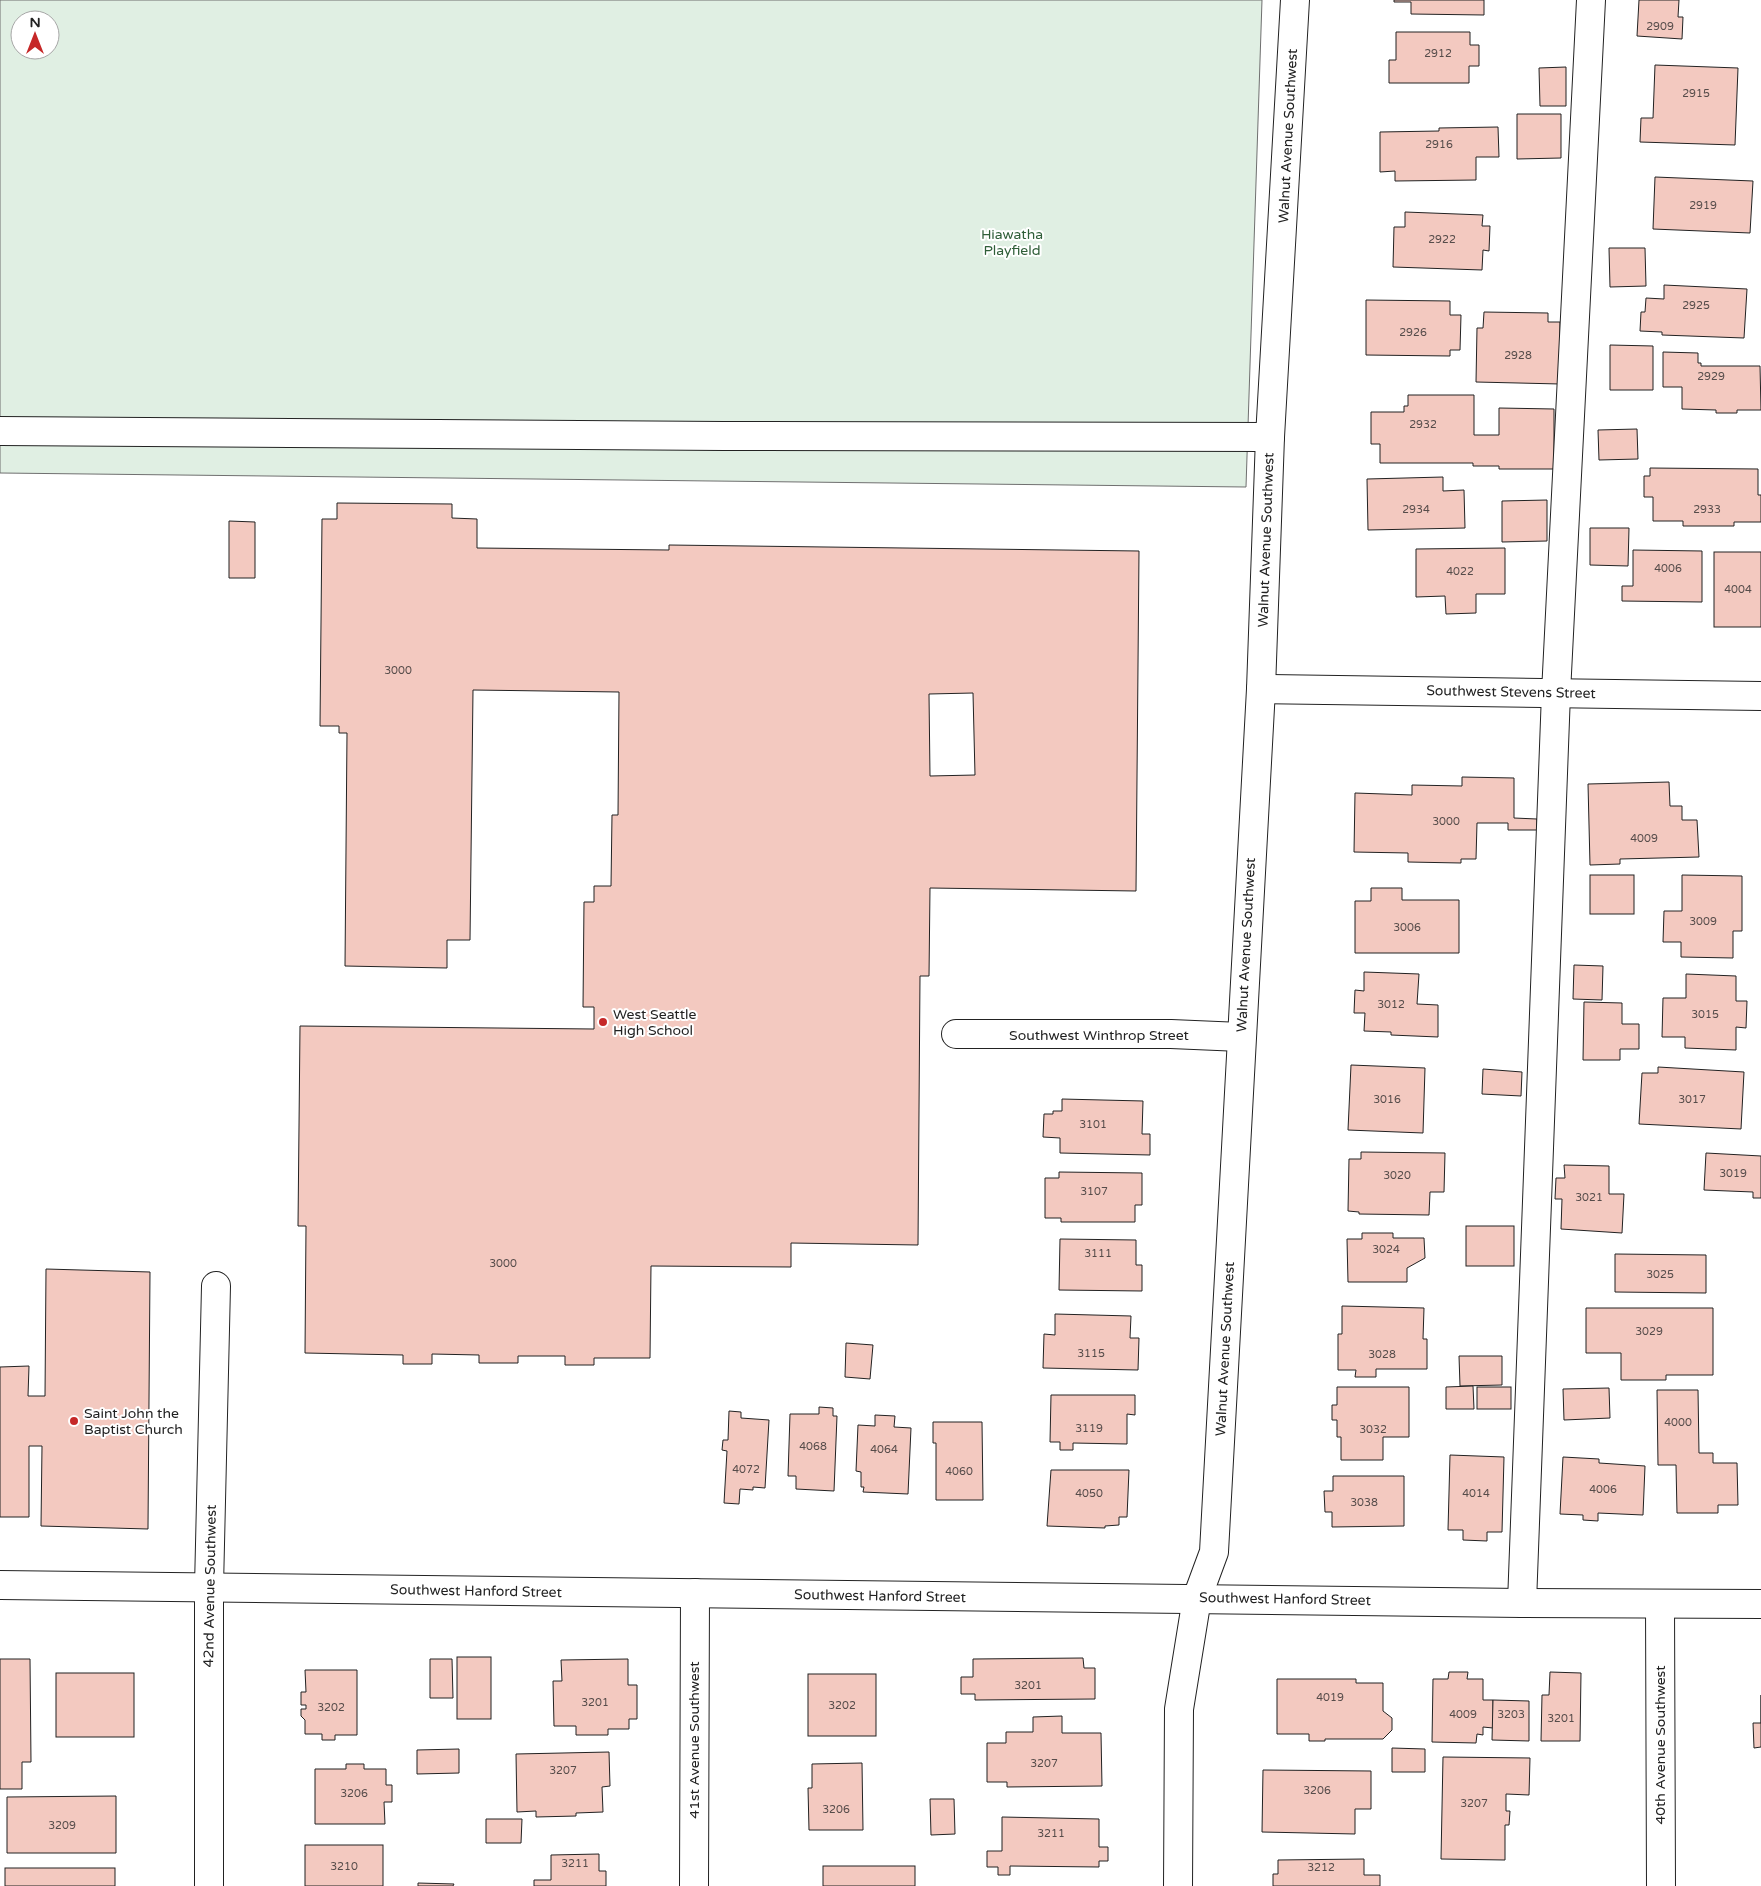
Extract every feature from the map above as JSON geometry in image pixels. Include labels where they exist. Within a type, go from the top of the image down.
[{"type":"street","name":"Walnut Avenue Southwest","points":[[1178,1886],[1179,1709],[1197,1598],[1214,1552],[1261,689],[1270,437],[1295,0]]},
{"type":"street","points":[[1522,1603],[1556,693],[1591,0]]},
{"type":"street","points":[[0,431],[713,436],[1270,437]]},
{"type":"street","name":"Southwest Stevens Street","points":[[1261,689],[1761,696]]},
{"type":"street","name":"Southwest Winthrop Street","points":[[956,1034],[1171,1034],[1241,1036]]},
{"type":"street","name":"42nd Avenue Southwest","points":[[209,1886],[208,1587],[216,1286]]},
{"type":"street","name":"Southwest Hanford Street","points":[[0,1585],[1522,1603],[1761,1604]]},
{"type":"street","name":"41st Avenue Southwest","points":[[694,1886],[695,1593]]},
{"type":"street","name":"40th Avenue Southwest","points":[[1660,1604],[1661,1886]]},
{"type":"green space","name":"Hiawatha Playfield","points":[[0,0],[1262,0],[1246,487],[0,473]]},
{"type":"building","points":[[1394,0],[1484,0],[1484,15],[1411,14],[1411,2],[1394,2]]},
{"type":"building","points":[[1639,0],[1679,0],[1678,17],[1683,17],[1682,39],[1637,36]]},
{"type":"building","points":[[1396,32],[1470,32],[1470,45],[1479,45],[1479,66],[1469,66],[1469,83],[1389,83],[1389,60],[1396,60]]},
{"type":"building","points":[[1655,65],[1738,68],[1735,145],[1640,142],[1641,118],[1653,118]]},
{"type":"building","points":[[1566,67],[1566,106],[1540,106],[1539,68]]},
{"type":"building","points":[[1517,114],[1561,114],[1561,158],[1517,159]]},
{"type":"building","points":[[1498,127],[1499,157],[1476,157],[1476,180],[1395,181],[1395,171],[1380,172],[1380,132]]},
{"type":"building","points":[[1655,177],[1753,181],[1750,233],[1653,229]]},
{"type":"building","points":[[1405,212],[1483,215],[1482,226],[1490,226],[1489,251],[1483,250],[1482,270],[1393,267],[1394,227],[1405,227]]},
{"type":"building","points":[[1609,248],[1645,248],[1646,286],[1610,287]]},
{"type":"building","points":[[1664,285],[1747,289],[1744,338],[1662,335],[1662,332],[1640,331],[1641,312],[1645,312],[1646,298],[1664,299]]},
{"type":"building","points":[[1366,300],[1450,301],[1450,315],[1461,315],[1460,350],[1450,350],[1450,356],[1366,355]]},
{"type":"building","points":[[1484,312],[1548,313],[1548,322],[1560,322],[1560,384],[1476,382],[1477,328],[1483,328]]},
{"type":"building","points":[[1610,345],[1653,346],[1653,390],[1610,390]]},
{"type":"building","points":[[1663,352],[1698,353],[1698,363],[1701,363],[1701,366],[1760,366],[1761,410],[1737,410],[1737,413],[1716,413],[1716,410],[1682,409],[1682,387],[1663,387]]},
{"type":"building","points":[[1408,395],[1474,395],[1474,435],[1499,435],[1499,408],[1554,409],[1554,469],[1499,469],[1499,466],[1473,466],[1473,463],[1380,463],[1380,444],[1371,444],[1371,412],[1404,412],[1404,406],[1408,406]]},
{"type":"building","points":[[1637,429],[1638,459],[1599,460],[1598,430]]},
{"type":"building","points":[[1650,468],[1758,469],[1758,495],[1761,495],[1761,522],[1734,522],[1734,526],[1683,526],[1683,521],[1653,521],[1653,497],[1644,497],[1644,476],[1650,476]]},
{"type":"building","points":[[1443,477],[1443,491],[1464,490],[1465,528],[1368,530],[1367,479]]},
{"type":"building","points":[[1547,500],[1547,541],[1502,542],[1502,501]]},
{"type":"building","points":[[337,503],[452,504],[452,518],[477,519],[477,548],[669,550],[669,545],[1139,551],[1136,891],[930,888],[929,976],[920,976],[918,1245],[791,1243],[791,1267],[651,1266],[650,1358],[594,1358],[594,1365],[565,1365],[565,1356],[518,1356],[518,1363],[479,1363],[479,1355],[432,1354],[432,1364],[403,1364],[403,1355],[305,1353],[306,1226],[298,1226],[300,1026],[594,1029],[594,1007],[583,1007],[584,902],[594,902],[594,886],[611,886],[612,815],[618,815],[619,692],[473,690],[470,940],[447,940],[447,968],[345,966],[347,733],[339,733],[339,726],[320,726],[322,519],[337,519]],"holes":[[[973,693],[975,775],[930,776],[929,694]]]},
{"type":"building","points":[[229,521],[255,522],[255,578],[229,578]]},
{"type":"building","points":[[1590,528],[1629,528],[1628,566],[1590,565]]},
{"type":"building","points":[[1505,548],[1505,594],[1476,594],[1476,613],[1446,614],[1445,596],[1416,597],[1416,549]]},
{"type":"building","points":[[1633,550],[1702,551],[1702,602],[1622,601],[1622,586],[1633,586]]},
{"type":"building","points":[[1714,552],[1761,552],[1761,627],[1714,627]]},
{"type":"building","points":[[1462,777],[1514,778],[1514,818],[1537,819],[1537,830],[1508,830],[1508,823],[1477,823],[1476,859],[1461,859],[1461,863],[1408,862],[1408,853],[1354,852],[1355,793],[1412,795],[1412,785],[1462,786]]},
{"type":"building","points":[[1669,782],[1670,806],[1682,806],[1682,820],[1697,820],[1699,857],[1620,859],[1620,864],[1590,865],[1588,784]]},
{"type":"building","points":[[1590,875],[1634,875],[1634,914],[1590,914]]},
{"type":"building","points":[[1682,875],[1742,876],[1742,931],[1733,931],[1733,958],[1681,957],[1681,942],[1663,942],[1664,911],[1682,911]]},
{"type":"building","points":[[1371,888],[1402,888],[1402,900],[1459,900],[1459,953],[1355,953],[1355,901],[1371,901]]},
{"type":"building","points":[[1574,965],[1603,966],[1602,1000],[1573,999]]},
{"type":"building","points":[[1364,972],[1419,974],[1417,1004],[1438,1005],[1438,1037],[1391,1035],[1391,1032],[1364,1031],[1365,1013],[1354,1013],[1355,990],[1364,991]]},
{"type":"building","points":[[1686,974],[1736,976],[1736,1001],[1747,1001],[1746,1028],[1736,1027],[1736,1050],[1685,1048],[1685,1037],[1662,1037],[1663,998],[1686,998]]},
{"type":"building","points":[[1584,1002],[1622,1003],[1622,1024],[1639,1024],[1639,1049],[1620,1049],[1620,1060],[1583,1060]]},
{"type":"building","points":[[1351,1065],[1425,1068],[1423,1133],[1348,1130]]},
{"type":"building","points":[[1658,1067],[1744,1072],[1741,1129],[1639,1124],[1642,1073],[1658,1073]]},
{"type":"building","points":[[1483,1069],[1522,1072],[1521,1096],[1482,1094]]},
{"type":"building","points":[[1062,1099],[1143,1101],[1142,1134],[1150,1134],[1150,1155],[1060,1153],[1060,1138],[1043,1137],[1044,1114],[1062,1111]]},
{"type":"building","points":[[1361,1152],[1445,1153],[1444,1192],[1430,1192],[1429,1215],[1359,1214],[1359,1212],[1348,1211],[1349,1159],[1361,1159]]},
{"type":"building","points":[[1706,1153],[1761,1156],[1761,1198],[1753,1198],[1753,1192],[1704,1190]]},
{"type":"building","points":[[1564,1165],[1609,1166],[1609,1194],[1624,1194],[1622,1233],[1561,1229],[1562,1199],[1555,1199],[1556,1178],[1565,1178]]},
{"type":"building","points":[[1059,1172],[1142,1173],[1142,1205],[1135,1205],[1135,1222],[1061,1222],[1061,1218],[1045,1218],[1045,1178],[1059,1178]]},
{"type":"building","points":[[1466,1226],[1514,1226],[1514,1266],[1466,1266]]},
{"type":"building","points":[[1362,1233],[1393,1233],[1393,1238],[1424,1238],[1425,1258],[1407,1268],[1407,1282],[1348,1282],[1347,1239],[1362,1239]]},
{"type":"building","points":[[1060,1239],[1136,1240],[1136,1265],[1142,1265],[1142,1291],[1059,1290]]},
{"type":"building","points":[[1615,1254],[1706,1255],[1706,1293],[1615,1292]]},
{"type":"building","name":"Saint John the Baptist Church","points":[[46,1269],[150,1272],[148,1529],[41,1526],[42,1446],[29,1446],[29,1517],[0,1517],[0,1367],[29,1366],[28,1396],[45,1396]]},
{"type":"building","points":[[1342,1306],[1424,1308],[1423,1339],[1427,1339],[1427,1369],[1376,1369],[1376,1377],[1355,1377],[1356,1370],[1338,1370],[1338,1334],[1342,1334]]},
{"type":"building","points":[[1586,1308],[1713,1308],[1713,1375],[1666,1375],[1666,1380],[1621,1380],[1621,1353],[1586,1353]]},
{"type":"building","points":[[1055,1314],[1131,1316],[1130,1338],[1139,1338],[1138,1370],[1043,1368],[1044,1334],[1055,1335]]},
{"type":"building","points":[[846,1343],[873,1345],[870,1379],[845,1377]]},
{"type":"building","points":[[1459,1356],[1502,1356],[1502,1385],[1460,1386]]},
{"type":"building","points":[[1473,1386],[1474,1409],[1446,1409],[1446,1387]]},
{"type":"building","points":[[1337,1387],[1409,1387],[1409,1437],[1383,1437],[1383,1460],[1341,1460],[1341,1437],[1337,1437],[1337,1420],[1332,1420],[1332,1405],[1337,1405]]},
{"type":"building","points":[[1477,1387],[1511,1387],[1511,1409],[1477,1409]]},
{"type":"building","points":[[1609,1388],[1610,1418],[1564,1420],[1563,1389]]},
{"type":"building","points":[[1657,1390],[1698,1390],[1699,1453],[1713,1453],[1713,1463],[1737,1463],[1738,1505],[1718,1505],[1718,1513],[1677,1513],[1676,1465],[1658,1465]]},
{"type":"building","points":[[1051,1395],[1135,1395],[1135,1415],[1127,1414],[1127,1444],[1073,1443],[1073,1450],[1060,1450],[1060,1442],[1050,1442]]},
{"type":"building","points":[[819,1407],[833,1408],[833,1416],[837,1416],[834,1491],[796,1489],[796,1476],[788,1476],[790,1414],[819,1414]]},
{"type":"building","points":[[729,1411],[741,1412],[741,1418],[769,1420],[765,1488],[753,1487],[753,1490],[740,1489],[739,1504],[724,1503],[727,1451],[722,1450],[723,1440],[728,1440]]},
{"type":"building","points":[[875,1415],[895,1416],[894,1427],[911,1428],[908,1494],[863,1492],[861,1472],[856,1471],[858,1425],[875,1426]]},
{"type":"building","points":[[933,1422],[982,1422],[983,1500],[936,1500],[936,1443],[933,1443]]},
{"type":"building","points":[[1450,1455],[1504,1457],[1502,1532],[1487,1532],[1487,1541],[1463,1540],[1463,1530],[1448,1530]]},
{"type":"building","points":[[1563,1457],[1599,1459],[1599,1463],[1645,1466],[1643,1515],[1598,1513],[1598,1521],[1583,1520],[1583,1515],[1560,1514]]},
{"type":"building","points":[[1051,1470],[1129,1470],[1127,1517],[1119,1517],[1119,1525],[1105,1526],[1105,1528],[1047,1526]]},
{"type":"building","points":[[1333,1476],[1404,1476],[1404,1526],[1332,1527],[1332,1512],[1325,1512],[1324,1491],[1333,1491]]},
{"type":"building","points":[[457,1657],[491,1657],[491,1719],[457,1719]]},
{"type":"building","points":[[1083,1658],[1084,1668],[1095,1668],[1095,1699],[975,1700],[975,1694],[961,1694],[961,1677],[973,1677],[973,1659]]},
{"type":"building","points":[[0,1659],[30,1659],[31,1762],[22,1762],[22,1789],[0,1789]]},
{"type":"building","points":[[430,1659],[452,1659],[453,1698],[430,1698]]},
{"type":"building","points":[[628,1659],[628,1685],[637,1685],[637,1719],[629,1719],[629,1729],[608,1729],[608,1735],[576,1735],[576,1726],[554,1726],[553,1681],[562,1681],[561,1660]]},
{"type":"building","points":[[305,1670],[357,1670],[357,1735],[335,1735],[335,1740],[322,1740],[322,1734],[305,1734],[305,1720],[301,1716],[301,1709],[306,1709],[306,1705],[301,1705],[301,1692],[306,1692]]},
{"type":"building","points":[[1449,1672],[1468,1672],[1467,1679],[1483,1679],[1483,1700],[1493,1700],[1493,1728],[1483,1727],[1483,1735],[1477,1734],[1476,1743],[1432,1742],[1433,1679],[1448,1679]]},
{"type":"building","points":[[1550,1672],[1581,1673],[1580,1741],[1541,1741],[1542,1695],[1549,1695]]},
{"type":"building","points":[[56,1673],[134,1673],[134,1737],[56,1737]]},
{"type":"building","points":[[808,1674],[876,1674],[876,1736],[808,1736]]},
{"type":"building","points":[[1277,1679],[1356,1679],[1356,1683],[1383,1683],[1383,1711],[1392,1718],[1392,1730],[1383,1739],[1325,1739],[1325,1741],[1309,1741],[1309,1734],[1277,1734]]},
{"type":"building","points":[[1493,1700],[1529,1701],[1529,1741],[1492,1740]]},
{"type":"building","points":[[1062,1716],[1062,1733],[1101,1733],[1102,1786],[1007,1787],[1007,1782],[987,1782],[987,1743],[1006,1743],[1006,1732],[1033,1732],[1033,1717]]},
{"type":"building","points":[[1753,1723],[1761,1723],[1761,1747],[1754,1748]]},
{"type":"building","points":[[1392,1748],[1425,1749],[1425,1772],[1392,1772]]},
{"type":"building","points":[[459,1749],[459,1773],[417,1774],[417,1750]]},
{"type":"building","points":[[609,1752],[610,1786],[602,1787],[603,1812],[576,1813],[576,1816],[536,1817],[536,1811],[517,1812],[516,1754]]},
{"type":"building","points":[[1443,1757],[1530,1758],[1529,1795],[1506,1794],[1506,1811],[1510,1811],[1509,1825],[1505,1825],[1505,1860],[1441,1859]]},
{"type":"building","points":[[862,1763],[863,1830],[809,1830],[808,1788],[812,1788],[812,1764]]},
{"type":"building","points":[[346,1764],[364,1764],[364,1769],[386,1769],[386,1785],[392,1785],[392,1802],[384,1802],[385,1824],[315,1824],[315,1769],[346,1769]]},
{"type":"building","points":[[1263,1770],[1371,1771],[1371,1809],[1355,1809],[1355,1834],[1262,1832]]},
{"type":"building","points":[[116,1796],[116,1853],[7,1853],[7,1797]]},
{"type":"building","points":[[930,1799],[954,1799],[955,1834],[931,1835]]},
{"type":"building","points":[[1002,1817],[1099,1819],[1099,1847],[1108,1847],[1108,1861],[1099,1861],[1099,1867],[1010,1866],[1010,1875],[998,1875],[998,1867],[987,1867],[987,1851],[1002,1851]]},
{"type":"building","points":[[486,1819],[522,1819],[521,1843],[486,1843]]},
{"type":"building","points":[[305,1845],[383,1845],[383,1886],[305,1886]]},
{"type":"building","points":[[599,1854],[599,1871],[606,1871],[606,1886],[534,1886],[534,1880],[551,1880],[551,1855]]},
{"type":"building","points":[[1364,1859],[1364,1875],[1380,1875],[1380,1886],[1273,1886],[1273,1874],[1278,1874],[1278,1860]]},
{"type":"building","points":[[823,1866],[915,1866],[915,1886],[823,1886]]},
{"type":"building","points":[[5,1868],[115,1868],[115,1886],[5,1886]]},
{"type":"building","points":[[418,1883],[454,1884],[453,1886],[418,1886]]},
{"type":"place","name":"West Seattle High School","points":[[603,1022]]},
{"type":"place","name":"Saint John the Baptist Church","points":[[74,1421]]}]
